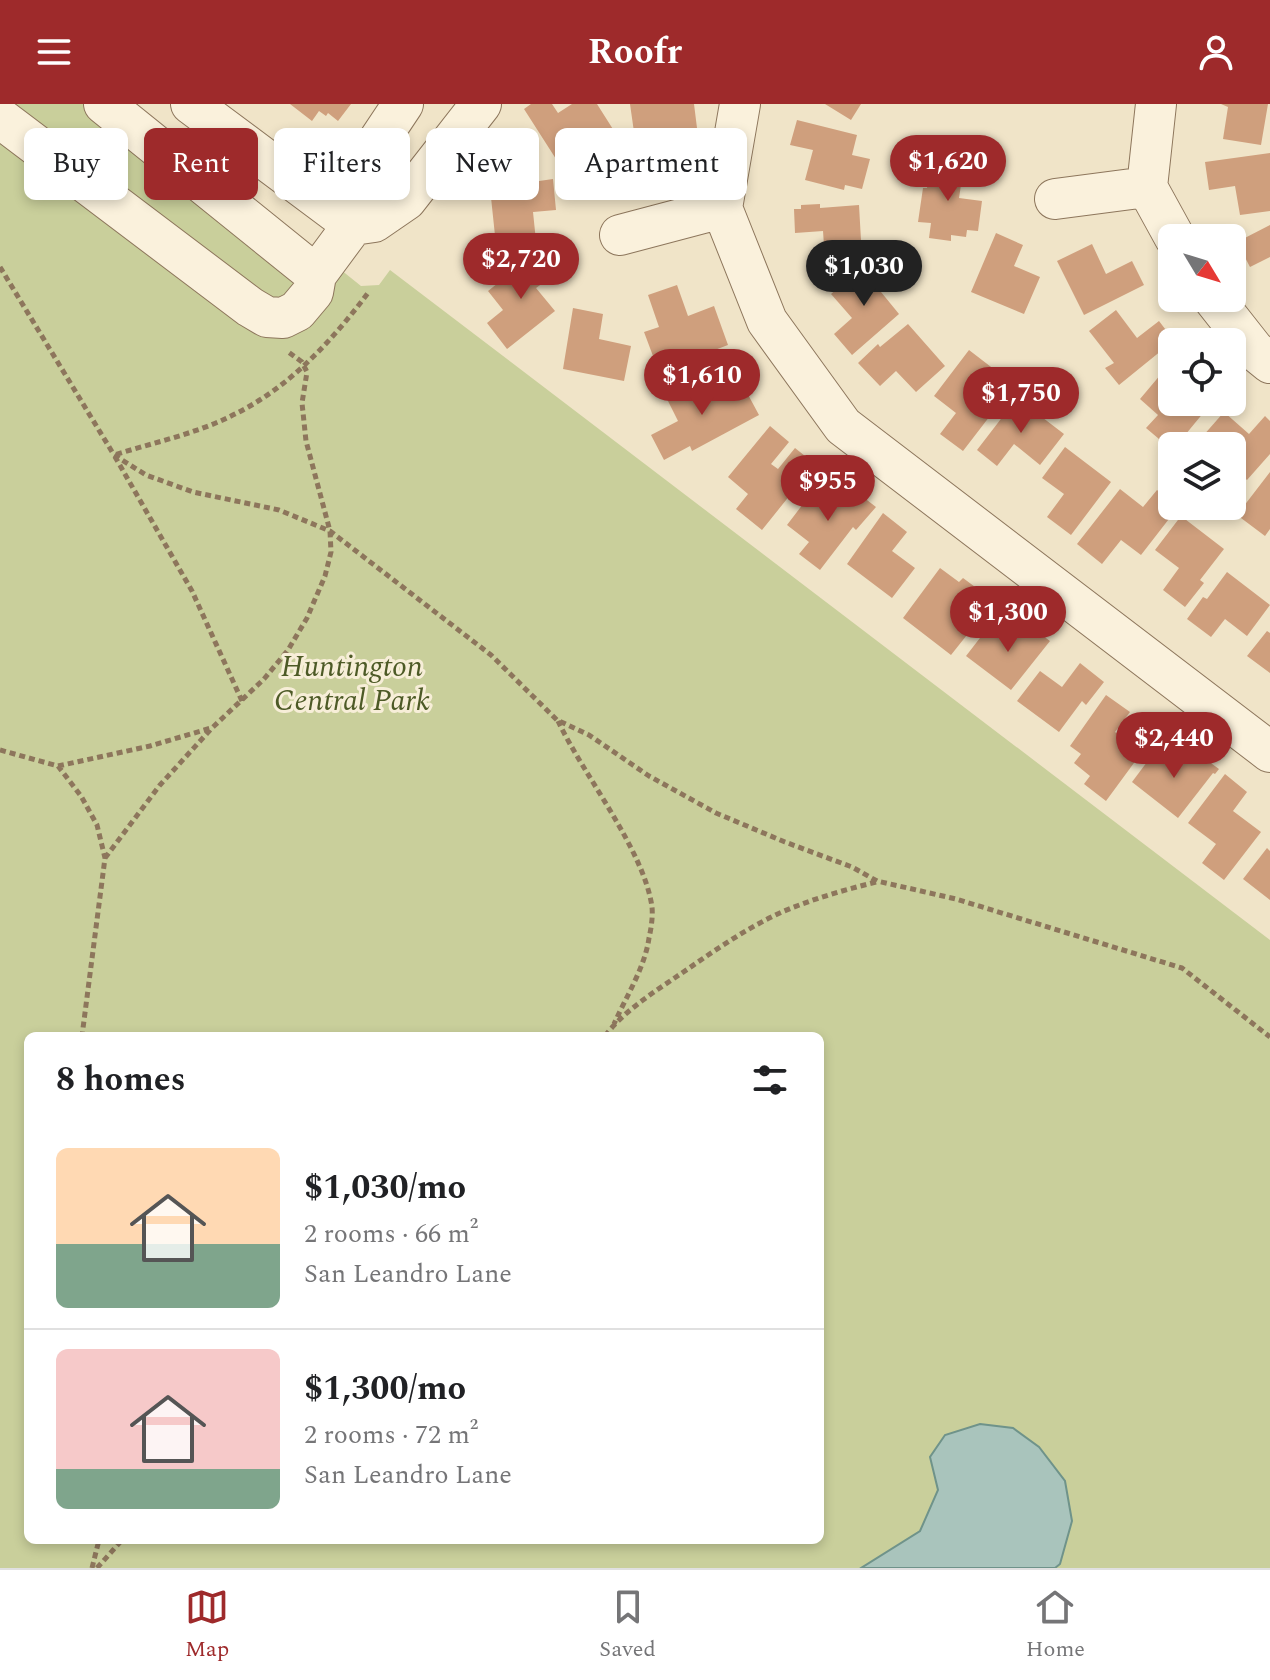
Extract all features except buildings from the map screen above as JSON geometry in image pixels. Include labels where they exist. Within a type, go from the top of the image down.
[{"type":"street","points":[[104,104],[316,275]]},
{"type":"street","points":[[191,104],[274,167]]},
{"type":"street","points":[[387,128],[403,104]]},
{"type":"street","points":[[318,200],[353,225],[374,222],[406,200],[481,104]]},
{"type":"street","points":[[740,104],[722,208],[767,321],[843,426],[1270,752]]},
{"type":"street","points":[[1156,104],[1147,187],[1167,224]]},
{"type":"street","points":[[0,118],[267,317],[283,318],[297,311],[313,292],[316,275],[353,225],[357,200]]},
{"type":"street","points":[[1055,199],[1147,187]]},
{"type":"street","points":[[620,235],[722,208]]},
{"type":"street","points":[[1224,312],[1254,350],[1270,363]]},
{"type":"path","points":[[0,267],[192,591],[242,701]]},
{"type":"path","points":[[114,455],[231,416],[269,393],[335,337],[368,293]]},
{"type":"path","points":[[105,858],[160,785],[212,728],[264,679],[288,650],[307,618],[325,576],[331,552],[330,531],[306,441],[302,403],[307,372],[305,365]]},
{"type":"path","points":[[114,455],[146,475],[193,492],[279,510],[330,531],[491,655],[557,720],[589,735],[649,776],[716,813],[852,867],[877,881],[956,899],[1182,968],[1270,1037]]},
{"type":"path","points":[[557,720],[572,751],[629,844],[653,909],[649,942],[608,1032]]},
{"type":"path","points":[[0,750],[58,766],[150,746],[212,728]]},
{"type":"path","points":[[58,766],[81,796],[97,825],[105,858],[83,1032]]},
{"type":"path","points":[[614,1024],[738,935],[780,913],[828,894],[877,881]]},
{"type":"path","points":[[95,1568],[98,1544]]},
{"type":"path","points":[[95,1568],[118,1544]]},
{"type":"green space","name":"Huntington Central Park","points":[[0,104],[134,104],[164,128],[144,128],[144,200],[254,200],[361,286],[379,285],[390,270],[1270,940],[1270,1568],[0,1568]]},
{"type":"water","points":[[980,1424],[1013,1428],[1039,1447],[1065,1481],[1072,1521],[1060,1564],[1055,1568],[861,1568],[920,1531],[938,1490],[930,1457],[945,1435]]}]
